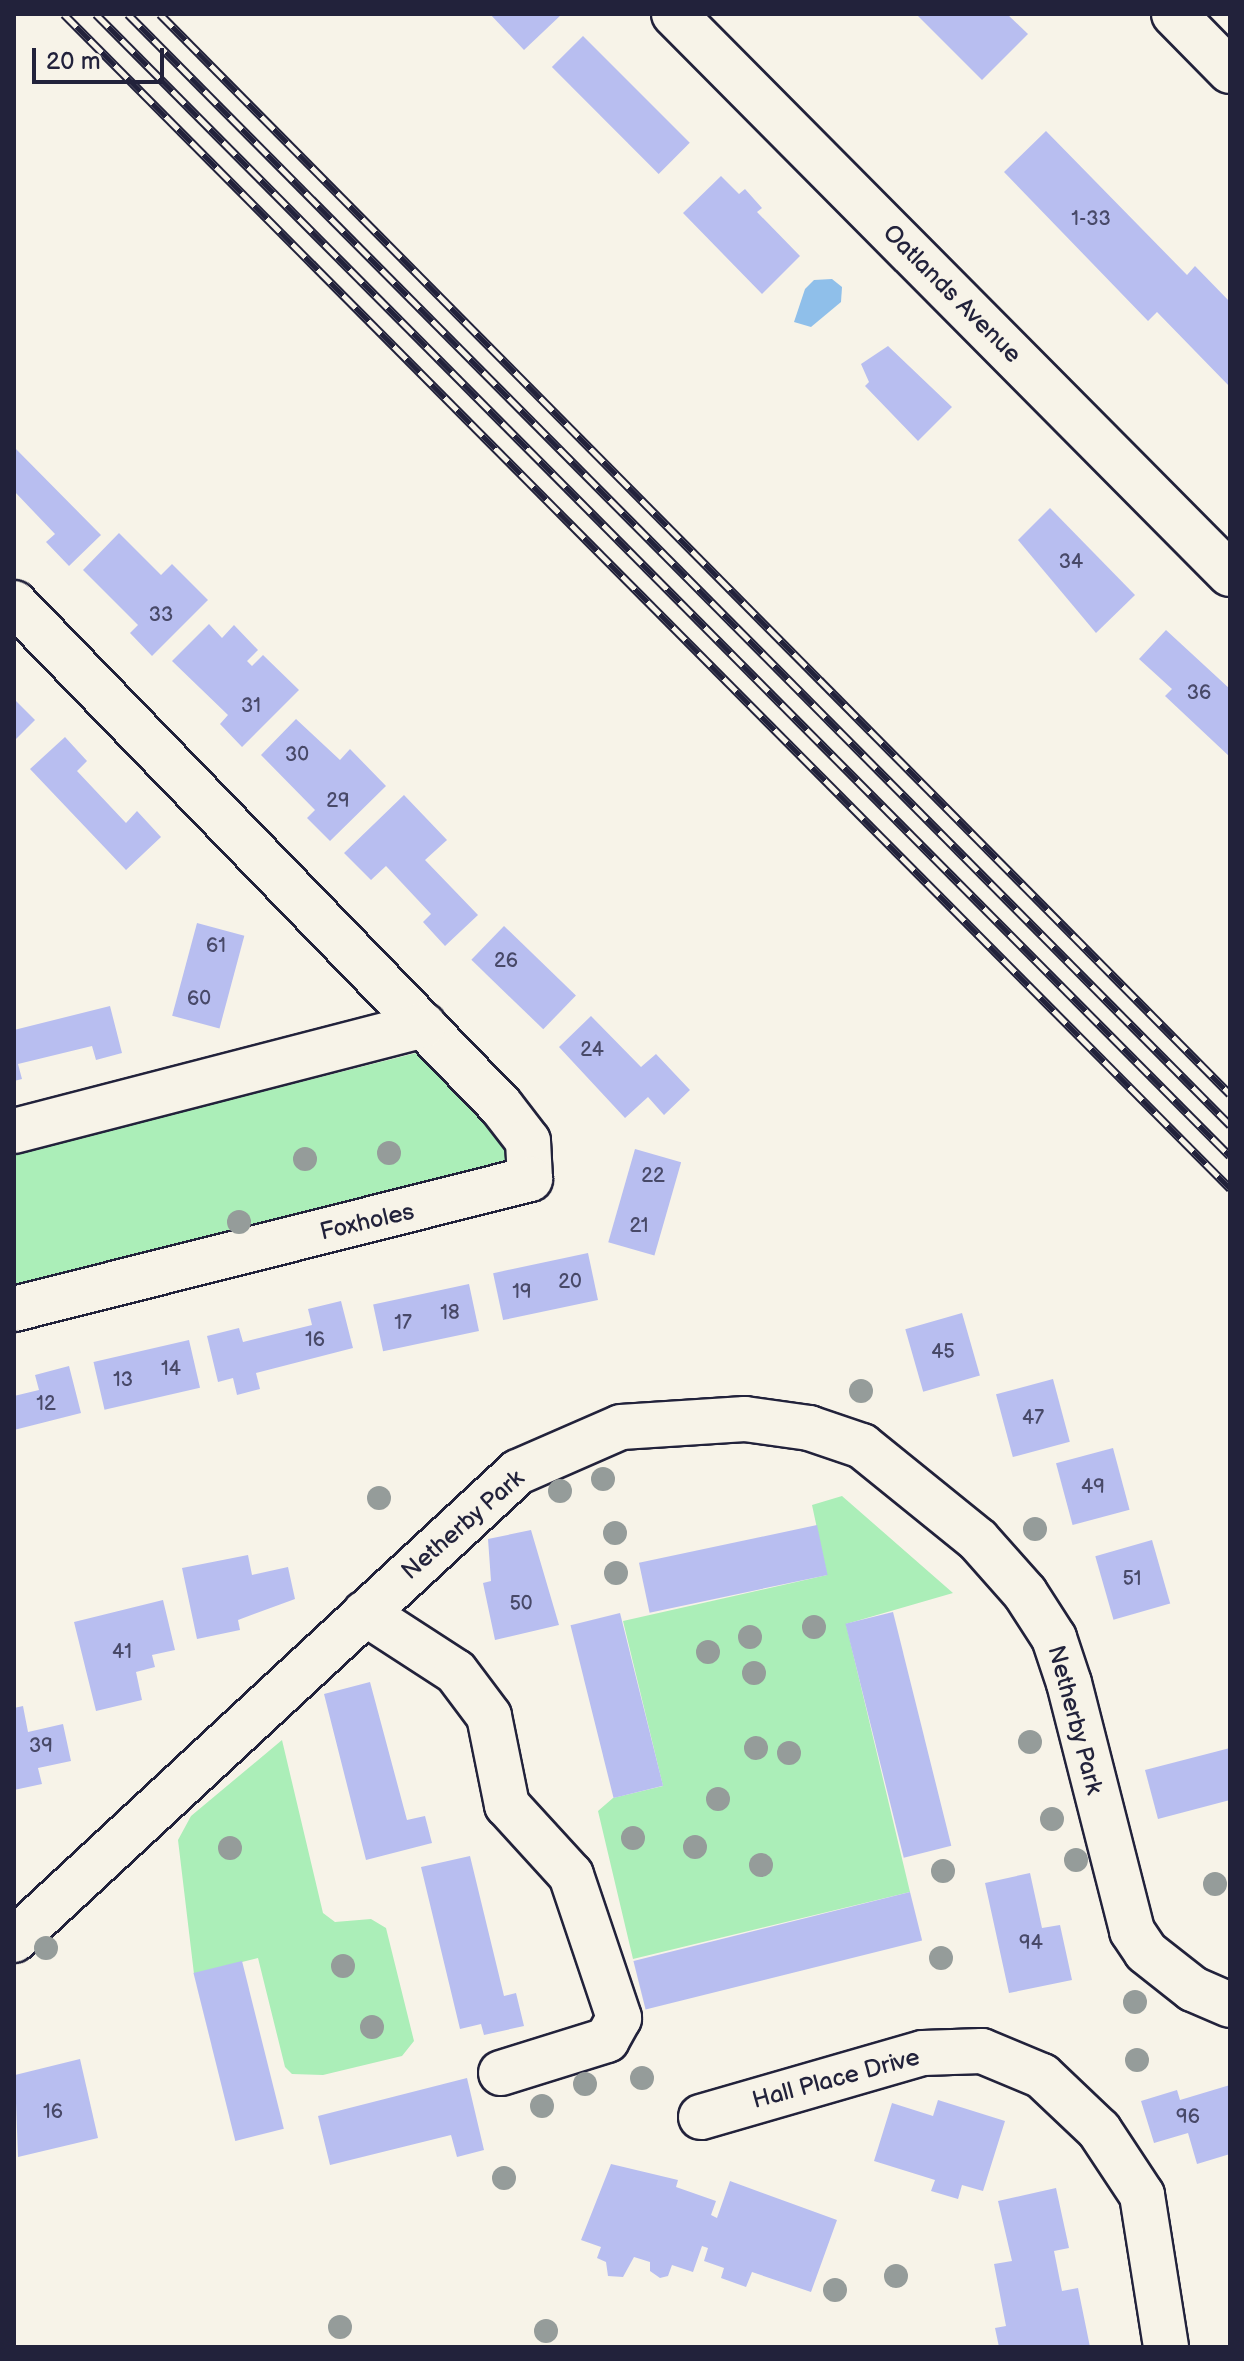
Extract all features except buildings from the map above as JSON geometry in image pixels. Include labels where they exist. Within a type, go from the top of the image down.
[{"type":"street","name":"Oatlands Avenue","points":[[674,14],[1230,574]]},
{"type":"street","points":[[1174,14],[1230,71]]},
{"type":"street","name":"Foxholes","points":[[14,603],[423,1025],[528,1141],[530,1179],[14,1309]]},
{"type":"street","points":[[14,1131],[423,1025]]},
{"type":"street","name":"Netherby Park","points":[[15,1938],[518,1472],[621,1427],[745,1419],[809,1428],[862,1446],[978,1540],[1025,1593],[1054,1638],[1069,1683],[1132,1931],[1146,1952],[1193,1989],[1230,2005]]},
{"type":"street","points":[[365,1613],[456,1672],[489,1716],[507,1805],[571,1875],[619,2018],[607,2040],[501,2073]]},
{"type":"street","name":"Hall Place Drive","points":[[701,2117],[923,2053],[982,2051],[1042,2076],[1099,2130],[1142,2195],[1166,2347]]},
{"type":"green space","points":[[420,1052],[513,1147],[514,1163],[14,1314],[14,1154]]},
{"type":"green space","points":[[842,1496],[953,1593],[846,1624],[910,1892],[633,1959],[598,1811],[613,1798],[663,1786],[623,1621],[827,1575],[812,1505]]},
{"type":"green space","points":[[282,1740],[323,1913],[335,1922],[371,1919],[386,1928],[414,2041],[402,2056],[323,2075],[292,2074],[285,2067],[258,1958],[194,1974],[178,1840],[191,1816]]},
{"type":"water","points":[[832,279],[842,287],[841,302],[811,327],[794,322],[805,289],[814,280]]},
{"type":"railway","points":[[64,14],[1230,1188]]},
{"type":"railway","points":[[96,14],[1230,1156]]},
{"type":"railway","points":[[128,14],[1230,1125]]},
{"type":"railway","points":[[160,14],[1230,1094]]}]
